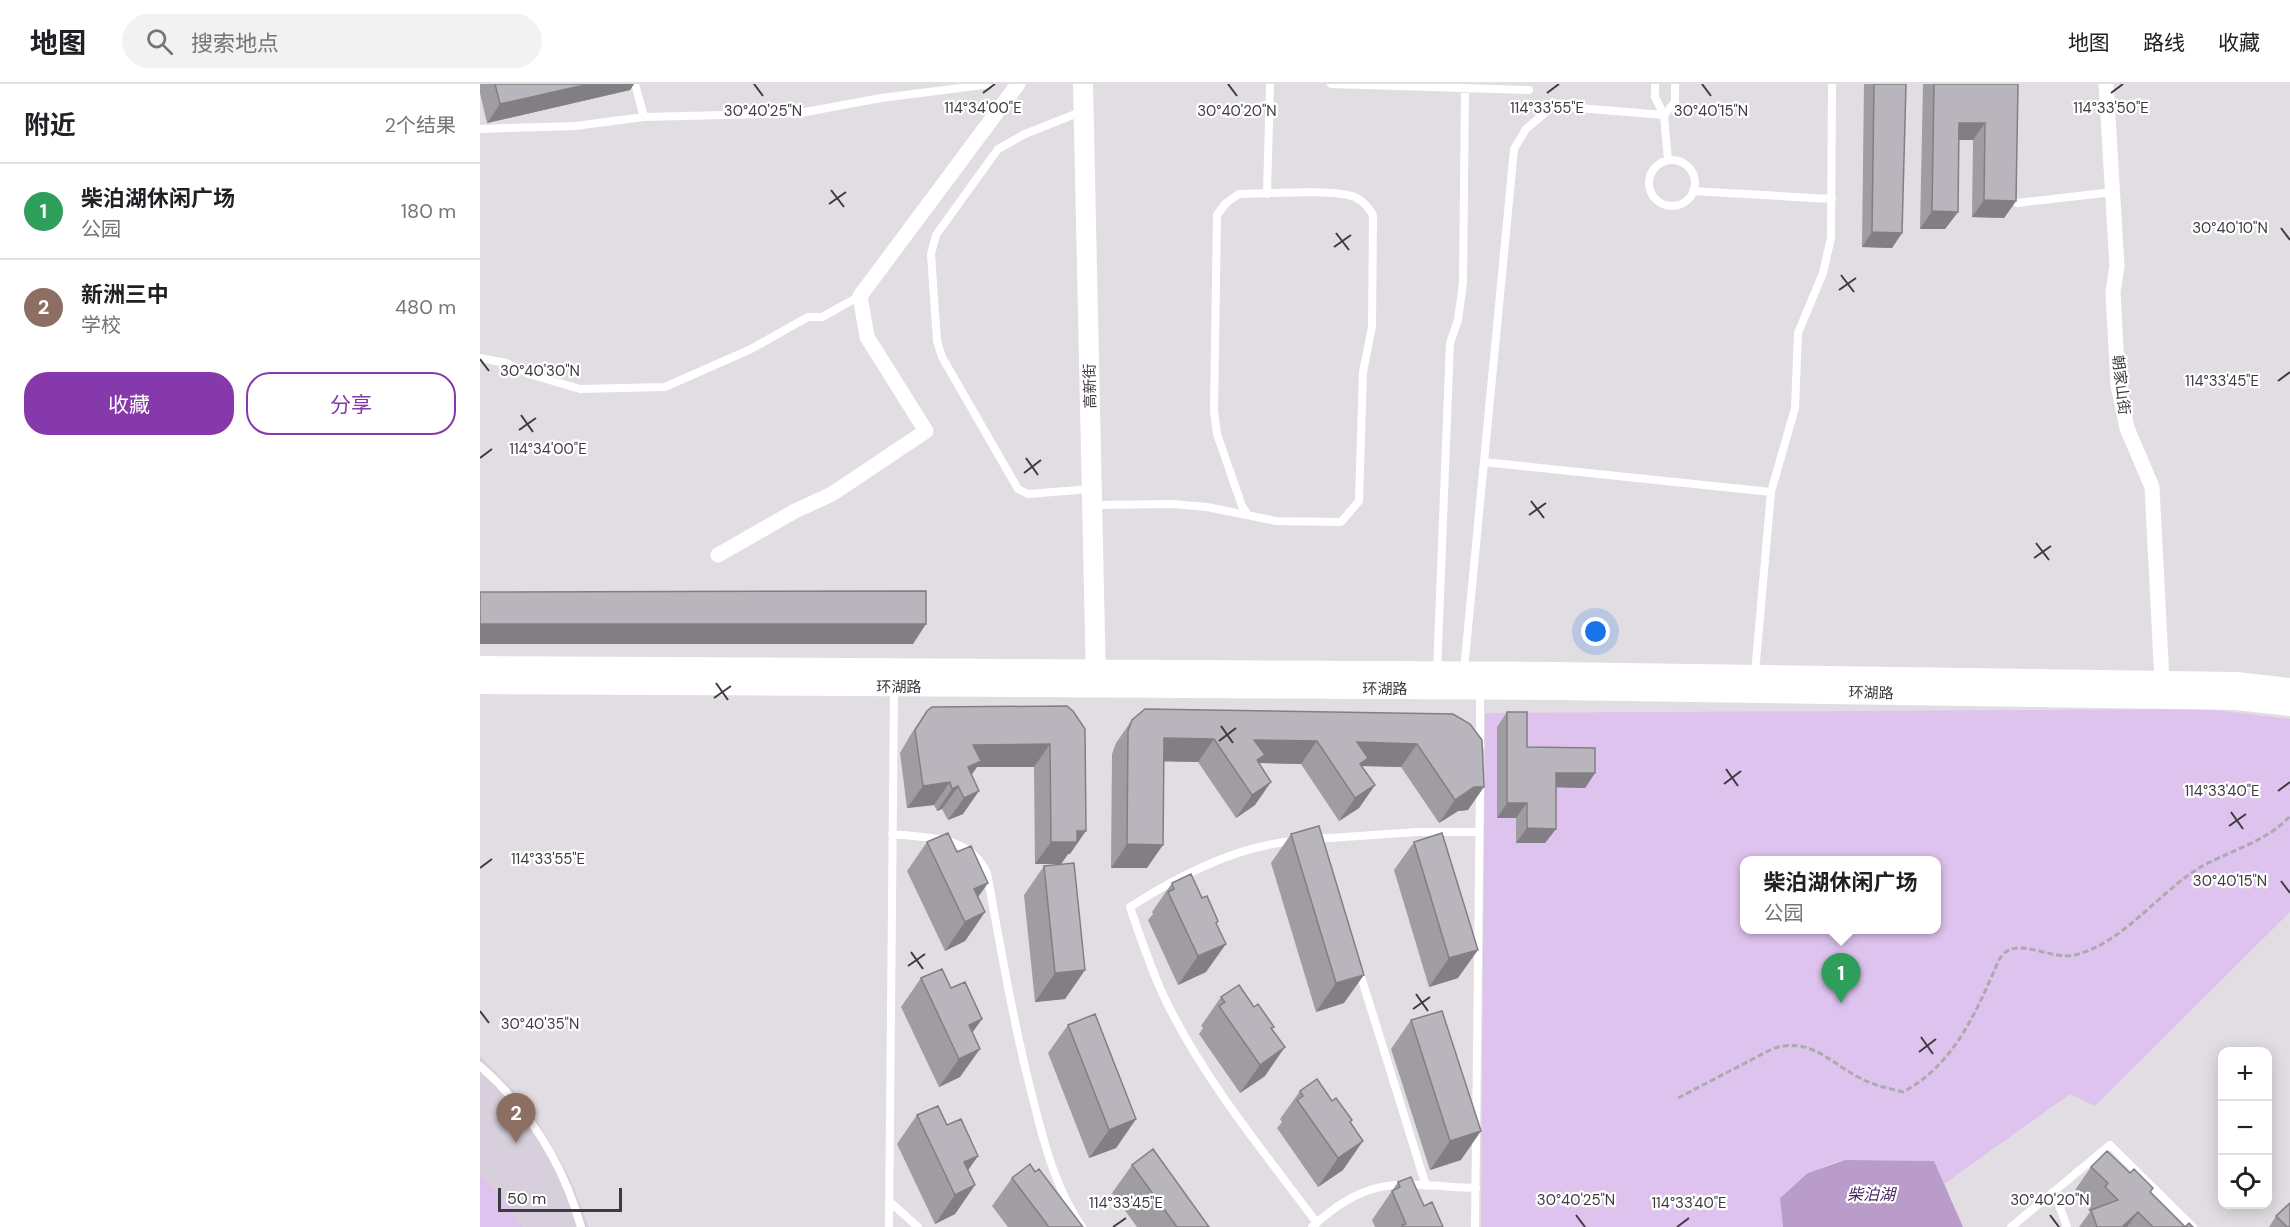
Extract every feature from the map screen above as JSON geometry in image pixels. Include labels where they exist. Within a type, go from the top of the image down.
[{"type":"street","points":[[718,555],[795,511],[832,494],[926,431],[867,337],[860,296],[1018,84]]},
{"type":"street","name":"高新街","points":[[1083,84],[1096,679]]},
{"type":"street","name":"朝家山街","points":[[2106,84],[2117,267],[2113,292],[2118,385],[2134,449],[2152,487],[2162,681]]},
{"type":"street","name":"环湖路","points":[[480,666],[2224,700],[2290,705]]},
{"type":"street","name":"环湖路","points":[[480,684],[894,687],[1096,679],[1437,672],[1468,684],[1755,674],[2245,683],[2290,688]]},
{"type":"lane","points":[[635,84],[644,117]]},
{"type":"lane","points":[[480,129],[575,126],[644,117],[800,113],[881,98],[991,84]]},
{"type":"lane","points":[[1267,194],[1270,84]]},
{"type":"lane","points":[[1331,84],[1529,90]]},
{"type":"lane","points":[[1655,84],[1655,97],[1664,115],[1668,160]]},
{"type":"lane","points":[[1664,115],[1675,102],[1675,84]]},
{"type":"lane","points":[[1755,674],[1771,492],[1795,408],[1798,333],[1829,256],[1832,199],[1832,84]]},
{"type":"lane","points":[[1437,672],[1450,343],[1458,320],[1464,283],[1465,88]]},
{"type":"lane","points":[[1480,761],[1468,684],[1484,462],[1514,149],[1526,129],[1553,105],[1664,115]]},
{"type":"lane","points":[[1084,111],[1025,134],[998,149],[936,235],[931,254],[937,341],[942,357],[1018,489],[1028,494],[1173,504],[1276,521],[1341,522],[1355,509],[1359,501],[1363,372],[1372,327],[1373,215],[1367,205],[1355,197],[1336,194],[1239,194],[1226,203],[1217,215],[1214,411],[1217,434],[1242,506],[1248,515]]},
{"type":"lane","points":[[1668,160],[1687,165],[1694,177],[1693,191],[1679,205],[1666,205],[1656,199],[1649,189],[1649,176],[1656,165],[1668,160]]},
{"type":"lane","points":[[1693,191],[1832,199]]},
{"type":"lane","points":[[2017,203],[2113,192]]},
{"type":"lane","points":[[480,358],[506,363],[529,374],[580,389],[664,387],[751,349],[808,317],[822,317],[860,296]]},
{"type":"lane","points":[[1484,462],[1771,492]]},
{"type":"lane","points":[[889,1227],[894,687]]},
{"type":"lane","points":[[1475,1227],[1480,773]]},
{"type":"lane","points":[[1476,1188],[1386,1184],[1364,1190],[1335,1206],[1314,1225],[1228,1103],[1185,1037],[1150,967],[1130,907],[1169,884],[1271,843],[1417,832],[1479,832]]},
{"type":"lane","points":[[892,834],[953,842],[972,852],[987,873],[1019,1047],[1048,1158],[1062,1191],[1082,1227]]},
{"type":"lane","points":[[1319,839],[1322,850]]},
{"type":"lane","points":[[1357,962],[1426,1186]]},
{"type":"lane","points":[[480,1066],[519,1106],[551,1152],[564,1178],[581,1227]]},
{"type":"lane","points":[[2011,1227],[2110,1145],[2193,1227]]},
{"type":"lane","points":[[2054,1191],[2067,1227]]},
{"type":"lane","points":[[889,1201],[918,1227]]},
{"type":"path","points":[[1678,1098],[1772,1048],[1789,1045],[1817,1049],[1858,1077],[1903,1092],[1936,1069],[1959,1041],[1999,960],[2006,951],[2018,947],[2059,957],[2097,946],[2197,869],[2269,834],[2290,816]]},
{"type":"shaded area","points":[[2207,709],[2290,719],[2290,912],[2095,1106],[2070,1094],[1944,1184],[1933,1161],[1845,1160],[1826,1166],[1795,1184],[1780,1198],[1783,1227],[1481,1227],[1485,713]]},
{"type":"shaded area","points":[[480,1056],[516,1093],[544,1132],[570,1178],[589,1227],[480,1227]]},
{"type":"shaded area","points":[[480,1176],[505,1198],[522,1227],[480,1227]]},
{"type":"water","name":"柴泊湖","points":[[1845,1160],[1934,1161],[1963,1227],[1783,1227],[1780,1198],[1808,1173]]},
{"type":"building","points":[[495,84],[589,84],[500,104]]},
{"type":"building","points":[[1874,84],[1906,84],[1902,233],[1872,232]]},
{"type":"building","points":[[1934,84],[2018,84],[2016,201],[1984,200],[1985,123],[1959,123],[1958,212],[1932,211]]},
{"type":"building","points":[[926,591],[926,624],[480,624],[480,592]]},
{"type":"building","points":[[1067,706],[1085,729],[1086,831],[1077,831],[1077,842],[1051,842],[1050,744],[973,745],[981,761],[968,767],[979,791],[964,798],[958,786],[952,789],[950,782],[923,786],[915,730],[932,707]]},
{"type":"building","points":[[1145,709],[1453,714],[1470,724],[1482,740],[1484,787],[1474,787],[1455,800],[1417,744],[1357,742],[1368,758],[1360,764],[1375,785],[1355,798],[1317,741],[1254,740],[1265,755],[1257,760],[1271,782],[1252,795],[1214,739],[1164,738],[1163,845],[1127,844],[1128,731],[1132,720]]},
{"type":"building","points":[[1507,712],[1527,712],[1527,747],[1595,748],[1595,773],[1556,773],[1556,829],[1527,828],[1527,803],[1507,803]]},
{"type":"building","points":[[1319,826],[1364,975],[1336,983],[1291,834]]},
{"type":"building","points":[[948,833],[957,852],[971,846],[988,883],[974,889],[985,912],[965,922],[927,842]]},
{"type":"building","points":[[1442,833],[1478,950],[1449,958],[1414,842]]},
{"type":"building","points":[[1074,863],[1085,970],[1055,973],[1044,866]]},
{"type":"building","points":[[1191,874],[1202,898],[1207,896],[1226,944],[1198,956],[1168,892],[1174,889],[1172,883]]},
{"type":"building","points":[[942,969],[951,988],[965,982],[982,1019],[969,1025],[980,1049],[959,1059],[921,978]]},
{"type":"building","points":[[1239,985],[1254,1007],[1258,1004],[1285,1047],[1260,1065],[1219,1006],[1225,1002],[1221,997]]},
{"type":"building","points":[[1442,1011],[1481,1131],[1450,1141],[1411,1020]]},
{"type":"building","points":[[1095,1014],[1136,1119],[1109,1130],[1068,1025]]},
{"type":"building","points":[[1317,1079],[1332,1101],[1336,1098],[1352,1120],[1350,1122],[1363,1141],[1338,1158],[1297,1100],[1303,1096],[1300,1091]]},
{"type":"building","points":[[938,1106],[947,1125],[961,1119],[978,1156],[964,1162],[975,1185],[955,1195],[917,1115]]},
{"type":"building","points":[[1153,1149],[1209,1227],[1177,1227],[1132,1165]]},
{"type":"building","points":[[2107,1151],[2130,1173],[2134,1169],[2153,1188],[2150,1192],[2185,1227],[2153,1227],[2138,1212],[2122,1227],[2097,1227],[2091,1210],[2118,1200],[2105,1187],[2108,1183],[2091,1167]]},
{"type":"building","points":[[1030,1164],[1035,1172],[1039,1169],[1083,1227],[1049,1227],[1012,1178]]},
{"type":"building","points":[[1411,1177],[1424,1206],[1432,1202],[1443,1227],[1403,1227],[1402,1225],[1406,1224],[1392,1191],[1400,1187],[1398,1182]]},
{"type":"building","points":[[2290,1203],[2290,1227],[2287,1227],[2276,1216]]},
{"type":"place","name":"柴泊湖休闲广场","points":[[1841,1003]]},
{"type":"place","name":"新洲三中","points":[[516,1143]]}]
